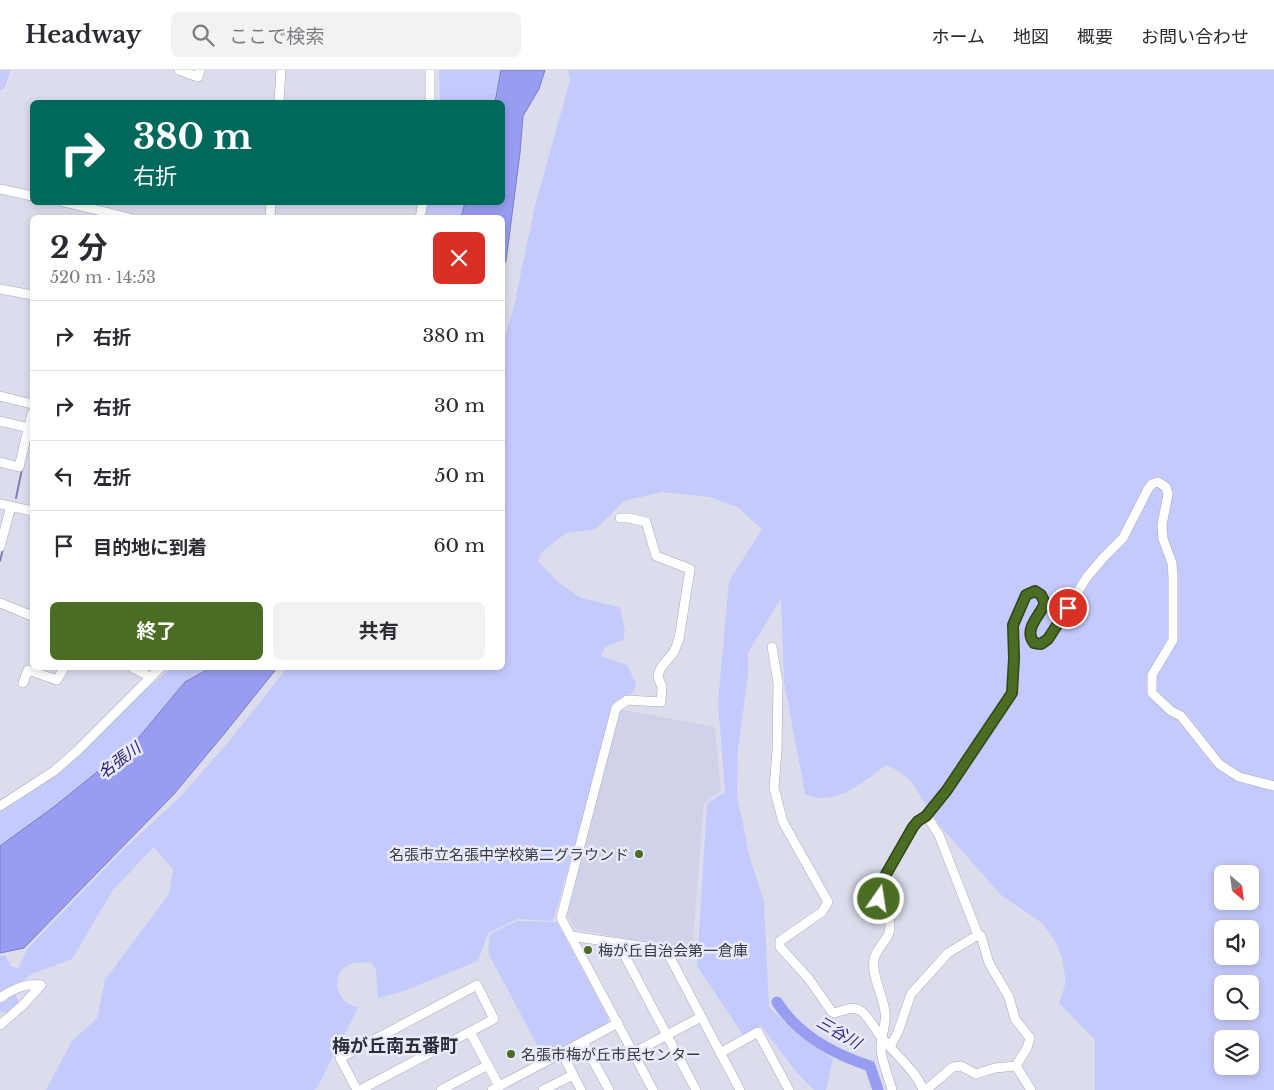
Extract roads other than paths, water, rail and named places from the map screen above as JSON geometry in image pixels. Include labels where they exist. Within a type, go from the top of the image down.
[{"type":"main road","points":[[0,86],[6,70]]},
{"type":"street","points":[[178,70],[198,76],[200,70]]},
{"type":"street","points":[[279,100],[281,70]]},
{"type":"street","points":[[430,70],[430,100]]},
{"type":"street","points":[[0,188],[30,196]]},
{"type":"street","points":[[76,205],[118,215]]},
{"type":"street","points":[[0,289],[30,295]]},
{"type":"street","points":[[0,396],[30,404]]},
{"type":"street","points":[[0,421],[29,428]]},
{"type":"street","points":[[0,462],[19,467],[30,423]]},
{"type":"street","points":[[892,1090],[881,1050],[885,1012],[873,961],[876,952],[886,940],[890,927],[888,917],[879,899],[879,887],[913,827],[926,816],[947,790],[1012,693],[1013,625],[1026,595],[1035,591],[1041,595],[1045,603],[1030,632],[1030,638],[1034,643],[1041,644],[1048,639],[1087,578],[1123,538],[1152,484],[1158,482],[1166,487],[1168,494],[1162,525],[1163,539],[1172,563],[1173,576],[1173,640],[1152,675],[1152,693],[1171,711],[1181,716],[1219,764],[1239,777],[1274,786]]},
{"type":"street","points":[[0,504],[30,511]]},
{"type":"street","points":[[0,547],[11,506]]},
{"type":"street","points":[[620,518],[646,522],[656,556],[690,569],[679,639],[674,652],[659,672],[658,677],[662,687],[661,702],[627,700],[618,704],[616,708],[561,918],[653,1090]]},
{"type":"street","points":[[0,603],[30,615]]},
{"type":"street","points":[[772,647],[778,683],[777,751],[774,788],[783,822],[828,902],[822,912],[780,941],[780,947],[809,979],[832,1012],[854,1008],[862,1011],[925,1090],[953,1067],[961,1066],[976,1074],[995,1068],[1016,1066]]},
{"type":"street","points":[[23,683],[28,670],[61,682],[64,670]]},
{"type":"street","points":[[137,670],[150,677]]},
{"type":"street","points":[[0,806],[54,771],[158,670]]},
{"type":"street","points":[[926,816],[939,835],[978,935],[981,936],[989,963],[1009,997],[1015,1018],[1030,1038],[1027,1048],[1016,1066]]},
{"type":"street","points":[[890,1047],[898,1032],[911,994],[948,953],[978,935]]},
{"type":"street","points":[[571,936],[666,950],[740,1090]]},
{"type":"street","points":[[618,943],[696,1090]]},
{"type":"street","points":[[0,998],[17,988],[41,985],[23,1005],[0,1025]]},
{"type":"street","points":[[477,985],[494,1019],[470,1032],[359,1090],[340,1058],[477,985]]},
{"type":"street","points":[[634,1053],[701,1017]]},
{"type":"street","points":[[470,1032],[488,1065],[496,1088],[618,1023]]},
{"type":"street","points":[[720,1052],[758,1032],[789,1090]]},
{"type":"street","points":[[583,1042],[609,1090]]},
{"type":"street","points":[[562,1053],[582,1090]]},
{"type":"street","points":[[442,1090],[488,1065]]},
{"type":"street","points":[[1016,1066],[1031,1090]]},
{"type":"street","points":[[550,1089],[573,1075]]},
{"type":"water","points":[[501,70],[545,70],[539,89],[523,116],[520,153],[505,262],[505,215],[462,215],[464,205],[505,205],[505,100],[495,100]]},
{"type":"water","name":"名張川","points":[[206,670],[275,670],[174,794],[24,948],[0,953],[0,846],[129,749],[185,682]]},
{"type":"waterway","points":[[16,498],[22,469]]},
{"type":"waterway","points":[[0,561],[3,549]]},
{"type":"waterway","name":"三谷川","points":[[777,1002],[806,1034],[843,1056],[870,1066],[878,1090]]},
{"type":"place","name":"名張市立名張中学校第二グラウンド","points":[[639,854]]},
{"type":"place","name":"梅が丘自治会第一倉庫","points":[[588,950]]},
{"type":"place","name":"名張市梅が丘市民センター","points":[[511,1054]]},
{"type":"district","name":"梅が丘南五番町","points":[[395,1046]]}]
